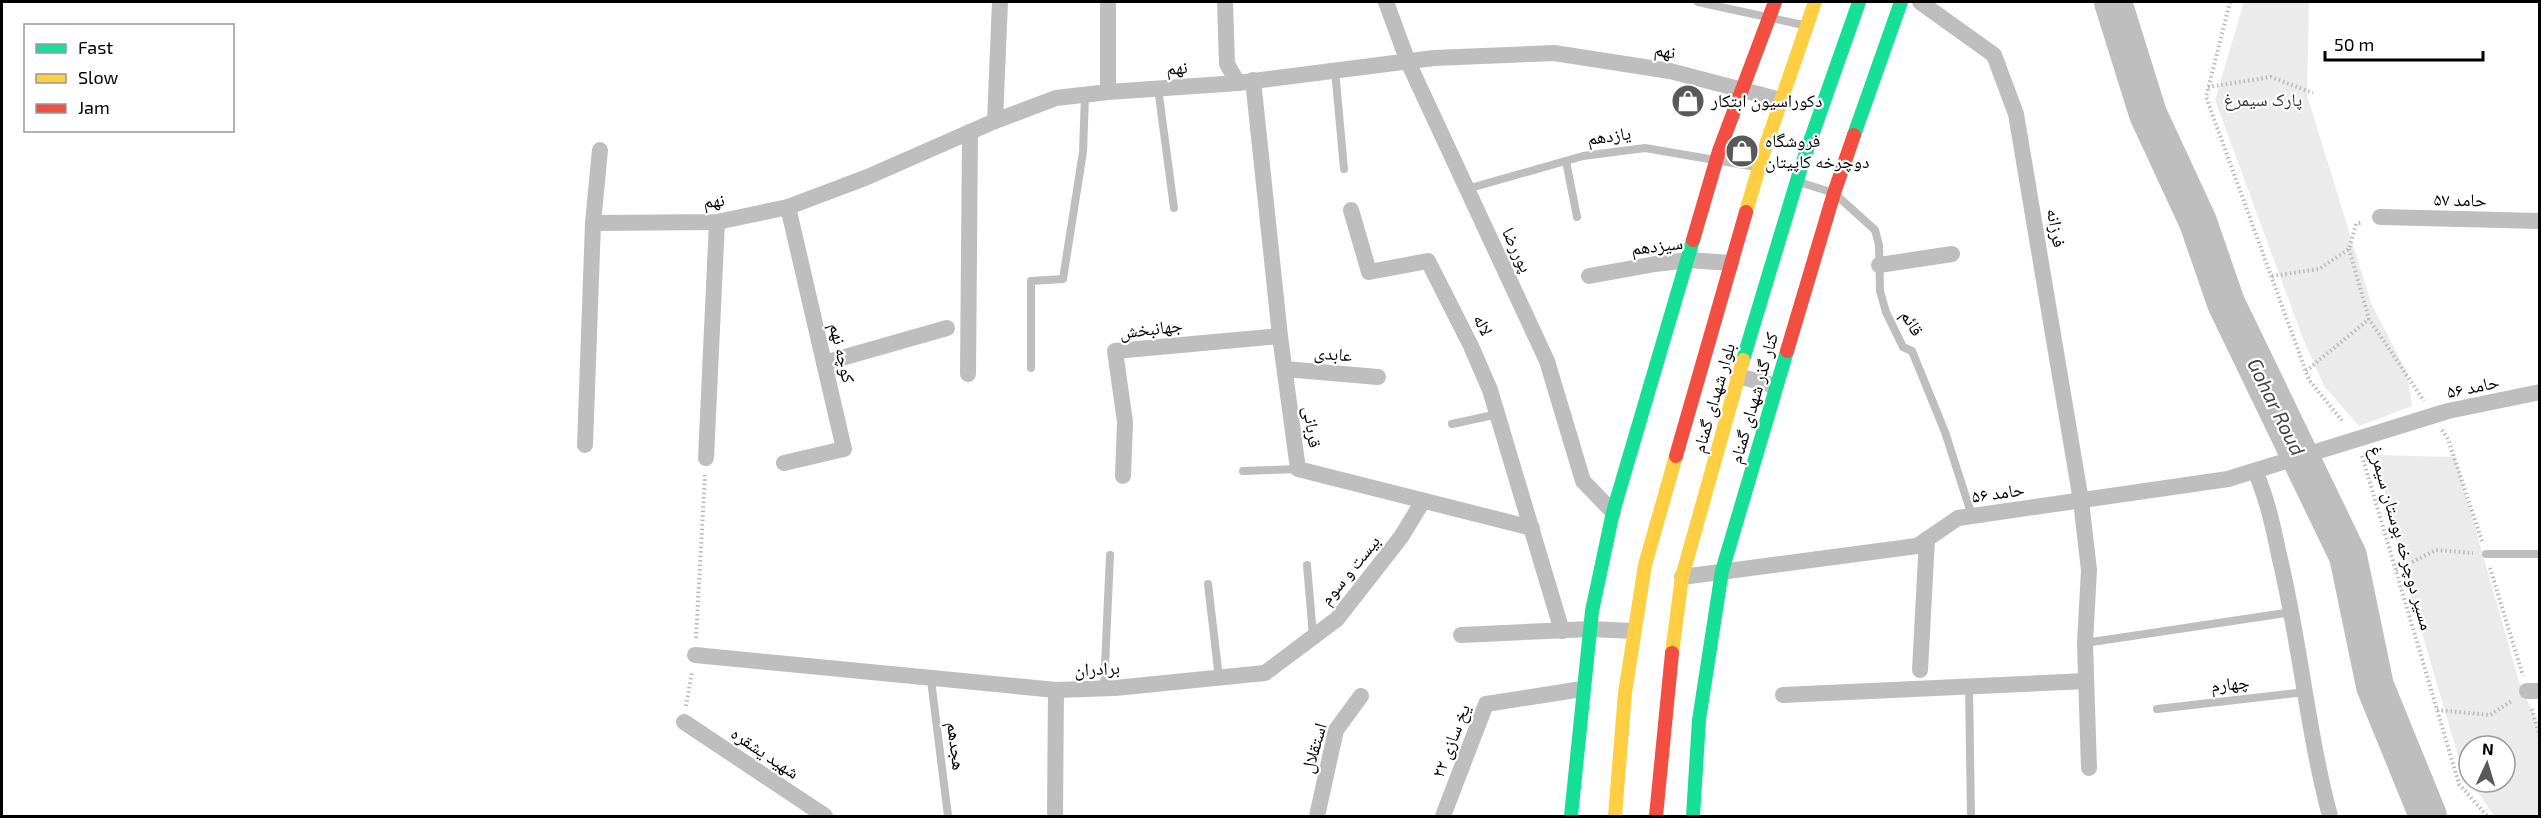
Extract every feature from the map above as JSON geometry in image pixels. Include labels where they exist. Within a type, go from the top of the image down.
[{"type":"main road","points":[[1571,816],[1582,689],[1590,629],[1613,512],[1717,159],[1740,89],[1775,2]]},
{"type":"main road","name":"بلوار شهدای گمنام","points":[[1615,816],[1625,693],[1633,630],[1648,553],[1759,167],[1815,2]]},
{"type":"main road","name":"بلوار شهدای گمنام","points":[[1656,816],[1673,640],[1682,577],[1738,376],[1797,182],[1859,2]]},
{"type":"main road","name":"کنار گذر شهدای گمنام","points":[[1693,816],[1700,720],[1722,571],[1834,193],[1901,2]]},
{"type":"street","points":[[994,121],[1000,2]]},
{"type":"street","points":[[1108,2],[1108,92]]},
{"type":"street","name":"قربانی","points":[[1225,2],[1227,64],[1246,81],[1298,469],[1532,528]]},
{"type":"street","name":"پوررضا","points":[[1386,2],[1407,62],[1547,361],[1583,481],[1613,512]]},
{"type":"street","name":"فرزانه","points":[[1920,2],[1994,56],[2016,114],[2081,501],[2089,570],[2085,643],[2089,768]]},
{"type":"street","name":"نهم","points":[[593,223],[717,222],[788,207],[865,178],[994,121],[1056,98],[1108,92],[1246,81],[1407,62],[1554,53],[1670,71],[1781,100]]},
{"type":"street","points":[[968,374],[970,132]]},
{"type":"street","points":[[585,445],[593,223],[600,150]]},
{"type":"street","name":"کوچه نهم","points":[[784,463],[844,449],[788,207]]},
{"type":"street","name":"لاله","points":[[1351,210],[1369,272],[1428,261],[1471,346],[1498,414],[1532,528]]},
{"type":"street","name":"حامد ۵۷","points":[[2380,218],[2540,221]]},
{"type":"street","points":[[706,458],[717,222]]},
{"type":"street","points":[[1879,266],[1952,254]]},
{"type":"street","name":"سیزدهم","points":[[1589,276],[1689,260],[1731,263]]},
{"type":"street","points":[[824,363],[947,328]]},
{"type":"street","name":"جهانبخش","points":[[1123,476],[1125,422],[1115,351],[1280,336]]},
{"type":"street","name":"عابدی","points":[[1285,369],[1378,377]]},
{"type":"street","points":[[1738,376],[1776,386]]},
{"type":"street","name":"حامد ۵۶","points":[[1682,577],[1917,546],[1958,518],[2228,479],[2448,411],[2540,392]]},
{"type":"street","points":[[2255,471],[2265,494],[2293,612],[2317,769],[2330,816]]},
{"type":"street","name":"بیست و سوم","points":[[1265,673],[1337,619],[1401,537],[1423,501]]},
{"type":"street","points":[[1532,528],[1562,631]]},
{"type":"street","points":[[1920,670],[1927,539]]},
{"type":"street","points":[[1461,635],[1590,629],[1633,630]]},
{"type":"street","points":[[695,655],[931,680],[1056,690]]},
{"type":"street","name":"برادران","points":[[1055,816],[1056,690],[1104,688],[1265,673]]},
{"type":"street","points":[[1783,695],[2086,681]]},
{"type":"street","name":"یخ سازی ۲۲","points":[[1443,816],[1486,704],[1582,689]]},
{"type":"street","name":"استقلال","points":[[1317,816],[1336,730],[1361,696]]},
{"type":"street","name":"شهید یشقره","points":[[684,722],[818,814]]},
{"type":"lane","points":[[1698,2],[1806,26]]},
{"type":"lane","points":[[1335,70],[1344,169]]},
{"type":"lane","points":[[1158,88],[1174,208]]},
{"type":"lane","points":[[1031,368],[1031,281],[1063,279],[1083,152],[1085,95]]},
{"type":"lane","name":"یازدهم","points":[[1467,189],[1566,161],[1645,148],[1759,167]]},
{"type":"lane","points":[[1566,161],[1577,217]]},
{"type":"lane","name":"قائم","points":[[1797,182],[1834,193],[1875,230],[1879,245],[1880,291],[1887,312],[1903,347],[1912,351],[1945,432],[1972,516]]},
{"type":"lane","points":[[1452,424],[1498,414]]},
{"type":"lane","points":[[1243,471],[1298,469]]},
{"type":"lane","points":[[2486,554],[2540,554]]},
{"type":"lane","points":[[1104,688],[1110,555]]},
{"type":"lane","points":[[1307,565],[1313,637]]},
{"type":"lane","points":[[1208,584],[1220,678]]},
{"type":"lane","points":[[2085,643],[2293,612]]},
{"type":"lane","name":"هجدهم","points":[[931,680],[948,816]]},
{"type":"lane","points":[[1969,685],[1971,816]]},
{"type":"lane","name":"چهارم","points":[[2157,709],[2305,692]]},
{"type":"path","name":"مسیر دوچرخه بوستان سیمرغ","points":[[2230,2],[2206,97],[2309,380],[2352,441],[2396,570],[2459,784],[2487,816]]},
{"type":"path","points":[[2208,87],[2271,77],[2313,93]]},
{"type":"path","points":[[2272,276],[2319,269],[2349,249],[2356,224],[2380,218]]},
{"type":"path","points":[[2306,371],[2369,319]]},
{"type":"path","points":[[684,722],[695,655],[706,458]]},
{"type":"path","points":[[2396,570],[2436,550],[2486,554],[2533,691],[2540,738]]},
{"type":"path","points":[[2438,710],[2490,715],[2533,691]]},
{"type":"green space","name":"پارک سیمرغ","points":[[2244,2],[2309,2],[2307,95],[2371,303],[2407,373],[2412,406],[2359,426],[2324,386],[2302,336],[2215,100]]},
{"type":"green space","points":[[2376,455],[2455,457],[2521,688],[2539,724],[2539,816],[2494,816],[2479,794],[2517,794],[2517,734],[2457,734],[2457,752],[2404,572]]},
{"type":"waterway","name":"Gohar Roud","points":[[2113,2],[2148,114],[2198,222],[2226,303],[2348,556],[2375,686],[2428,816]]},
{"type":"traffic: fast","points":[[1743,360],[1802,164],[1859,2]]},
{"type":"traffic: fast","points":[[1854,135],[1901,2]]},
{"type":"traffic: fast","points":[[1571,816],[1592,611],[1613,512],[1693,240]]},
{"type":"traffic: fast","points":[[1693,816],[1699,720],[1722,571],[1787,351]]},
{"type":"traffic: slow","points":[[1746,212],[1763,154],[1815,2]]},
{"type":"traffic: slow","points":[[1672,653],[1682,577],[1743,360]]},
{"type":"traffic: slow","points":[[1615,816],[1625,693],[1645,565],[1676,456]]},
{"type":"traffic: jam","points":[[1693,240],[1719,151],[1775,2]]},
{"type":"traffic: jam","points":[[1787,351],[1834,193],[1854,135]]},
{"type":"traffic: jam","points":[[1676,456],[1746,212]]},
{"type":"traffic: jam","points":[[1656,816],[1672,653]]},
{"type":"place","name":"دکوراسیون ابتکار","points":[[1688,101]]},
{"type":"place","name":"فروشگاه دوچرخه کاپیتان","points":[[1742,151]]}]
